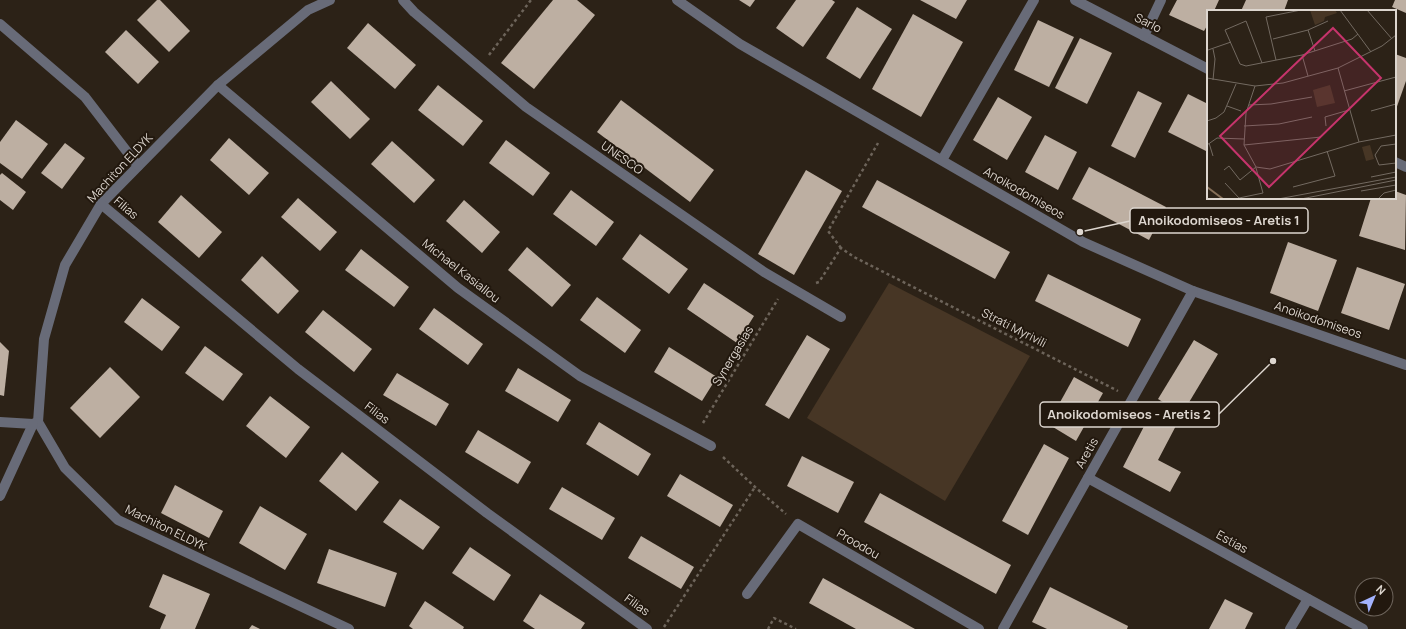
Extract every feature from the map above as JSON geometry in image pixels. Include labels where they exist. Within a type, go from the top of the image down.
[{"type":"street","name":"Machiton ELDYK","points":[[330,0],[308,10],[218,85],[101,204],[65,265],[44,339],[36,423],[65,468],[118,520],[349,629]]},
{"type":"street","name":"UNESCO","points":[[403,0],[414,12],[526,107],[764,272],[841,317]]},
{"type":"street","name":"Anoikodomiseos","points":[[677,0],[740,44],[1083,242],[1193,290],[1406,365]]},
{"type":"street","points":[[942,160],[1034,0]]},
{"type":"street","name":"Sarlo","points":[[1075,0],[1207,68]]},
{"type":"street","points":[[1144,36],[1161,0]]},
{"type":"street","points":[[0,24],[85,97],[138,166]]},
{"type":"street","name":"Michael Kasiallou","points":[[218,85],[458,288],[580,376],[711,446]]},
{"type":"street","points":[[1396,162],[1406,167]]},
{"type":"street","name":"Filias","points":[[101,204],[298,369],[487,513],[647,629]]},
{"type":"street","name":"Aretis","points":[[1003,629],[1193,290]]},
{"type":"street","points":[[0,422],[36,423],[0,496]]},
{"type":"street","name":"Estias","points":[[1088,478],[1363,629]]},
{"type":"street","points":[[747,594],[798,524]]},
{"type":"street","name":"Proodou","points":[[798,524],[979,629]]},
{"type":"street","points":[[1290,629],[1308,599]]},
{"type":"path","points":[[479,68],[531,0]]},
{"type":"path","name":"Strati Myrivili","points":[[886,128],[828,231],[841,248],[854,257],[887,274],[1133,398]]},
{"type":"path","points":[[790,287],[797,282],[806,285],[819,282],[841,248]]},
{"type":"path","name":"Synergasias","points":[[694,437],[790,287]]},
{"type":"path","points":[[711,446],[754,487],[798,524]]},
{"type":"path","points":[[665,624],[754,487]]},
{"type":"path","points":[[768,629],[774,618],[796,629]]},
{"type":"shaded area","points":[[889,283],[1030,356],[945,501],[807,418]]},
{"type":"building","points":[[157,0],[160,0],[190,31],[169,52],[137,20]]},
{"type":"building","points":[[553,0],[577,0],[595,15],[534,89],[501,63]]},
{"type":"building","points":[[739,0],[755,0],[750,7]]},
{"type":"building","points":[[796,0],[832,0],[835,2],[803,47],[776,28]]},
{"type":"building","points":[[920,0],[967,0],[956,19]]},
{"type":"building","points":[[1177,0],[1219,0],[1214,10],[1207,10],[1207,26],[1204,31],[1169,15]]},
{"type":"building","points":[[1246,0],[1288,0],[1284,10],[1241,10]]},
{"type":"building","points":[[1395,0],[1406,0],[1406,13],[1392,7]]},
{"type":"building","points":[[857,7],[892,29],[860,79],[826,58]]},
{"type":"building","points":[[913,14],[963,42],[921,117],[872,89]]},
{"type":"building","points":[[1038,20],[1074,37],[1049,87],[1014,70]]},
{"type":"building","points":[[368,23],[416,65],[395,89],[347,48]]},
{"type":"building","points":[[126,30],[159,62],[138,84],[105,52]]},
{"type":"building","points":[[1080,38],[1112,53],[1087,104],[1055,88]]},
{"type":"building","points":[[1396,54],[1406,58],[1406,81],[1396,109]]},
{"type":"building","points":[[331,81],[370,119],[350,139],[311,102]]},
{"type":"building","points":[[438,85],[483,121],[463,146],[418,110]]},
{"type":"building","points":[[1138,91],[1162,103],[1135,158],[1111,146]]},
{"type":"building","points":[[1188,94],[1207,104],[1207,152],[1168,132]]},
{"type":"building","points":[[998,97],[1032,117],[1007,160],[973,140]]},
{"type":"building","points":[[621,100],[714,170],[690,202],[597,132]]},
{"type":"building","points":[[16,120],[48,144],[22,179],[0,163],[0,142]]},
{"type":"building","points":[[1045,135],[1077,152],[1058,190],[1025,172]]},
{"type":"building","points":[[229,138],[269,173],[249,195],[210,160]]},
{"type":"building","points":[[506,140],[550,173],[533,196],[489,163]]},
{"type":"building","points":[[392,141],[435,180],[414,203],[371,164]]},
{"type":"building","points":[[65,143],[85,158],[62,189],[41,173]]},
{"type":"building","points":[[1089,167],[1166,207],[1149,240],[1072,199]]},
{"type":"building","points":[[806,170],[842,191],[794,275],[758,254]]},
{"type":"building","points":[[2,173],[26,192],[13,210],[0,200],[0,175]]},
{"type":"building","points":[[877,180],[1010,252],[995,279],[862,207]]},
{"type":"building","points":[[571,190],[614,222],[596,246],[553,214]]},
{"type":"building","points":[[1396,191],[1406,195],[1405,250],[1359,236],[1371,199],[1396,199]]},
{"type":"building","points":[[181,195],[222,232],[199,258],[158,222]]},
{"type":"building","points":[[298,198],[337,232],[320,251],[281,217]]},
{"type":"building","points":[[464,200],[500,232],[482,253],[446,221]]},
{"type":"building","points":[[640,234],[688,269],[669,294],[622,259]]},
{"type":"building","points":[[1288,242],[1337,260],[1318,311],[1270,293]]},
{"type":"building","points":[[527,247],[571,285],[552,307],[508,270]]},
{"type":"building","points":[[361,249],[409,287],[394,307],[345,270]]},
{"type":"building","points":[[262,256],[299,291],[278,314],[241,280]]},
{"type":"building","points":[[1357,267],[1405,284],[1389,330],[1341,313]]},
{"type":"building","points":[[1048,274],[1141,319],[1128,347],[1035,301]]},
{"type":"building","points":[[704,283],[754,316],[737,343],[687,309]]},
{"type":"building","points":[[597,297],[641,330],[625,353],[580,320]]},
{"type":"building","points":[[142,298],[180,327],[162,351],[124,322]]},
{"type":"building","points":[[434,308],[483,344],[468,365],[419,329]]},
{"type":"building","points":[[323,310],[372,349],[354,372],[305,332]]},
{"type":"building","points":[[807,335],[830,349],[789,419],[765,405]]},
{"type":"building","points":[[1194,340],[1218,354],[1182,414],[1158,399]]},
{"type":"building","points":[[0,342],[9,351],[4,396],[0,395]]},
{"type":"building","points":[[205,346],[243,374],[223,401],[185,373]]},
{"type":"building","points":[[669,347],[717,377],[702,401],[654,372]]},
{"type":"building","points":[[110,367],[140,397],[100,438],[70,408]]},
{"type":"building","points":[[518,368],[571,400],[558,422],[505,391]]},
{"type":"building","points":[[397,373],[449,404],[436,426],[383,395]]},
{"type":"building","points":[[1074,377],[1103,393],[1076,441],[1048,424]]},
{"type":"building","points":[[270,396],[310,427],[286,458],[246,426]]},
{"type":"building","points":[[1154,407],[1179,420],[1158,460],[1181,472],[1170,492],[1123,467]]},
{"type":"building","points":[[599,422],[651,454],[638,476],[586,444]]},
{"type":"building","points":[[478,430],[531,462],[518,484],[465,452]]},
{"type":"building","points":[[1044,444],[1069,458],[1028,535],[1002,521]]},
{"type":"building","points":[[342,452],[379,482],[356,511],[319,481]]},
{"type":"building","points":[[802,456],[854,482],[838,513],[787,486]]},
{"type":"building","points":[[680,474],[733,505],[720,527],[667,496]]},
{"type":"building","points":[[175,485],[223,511],[209,538],[161,513]]},
{"type":"building","points":[[562,487],[615,518],[602,540],[549,509]]},
{"type":"building","points":[[880,493],[1011,565],[996,594],[864,522]]},
{"type":"building","points":[[400,499],[440,527],[423,550],[383,522]]},
{"type":"building","points":[[260,506],[307,534],[285,570],[239,543]]},
{"type":"building","points":[[641,536],[694,567],[681,589],[628,558]]},
{"type":"building","points":[[470,547],[511,575],[494,601],[452,573]]},
{"type":"building","points":[[329,549],[397,573],[385,607],[317,583]]},
{"type":"building","points":[[163,574],[210,594],[195,629],[160,629],[166,615],[149,607]]},
{"type":"building","points":[[823,578],[915,629],[856,629],[809,603]]},
{"type":"building","points":[[1050,587],[1128,626],[1127,629],[1047,629],[1032,622]]},
{"type":"building","points":[[540,594],[585,623],[581,629],[535,629],[523,621]]},
{"type":"building","points":[[1225,599],[1253,613],[1245,629],[1209,629]]},
{"type":"building","points":[[425,601],[464,627],[463,629],[413,629],[409,626]]},
{"type":"building","points":[[252,625],[260,629],[249,629]]},
{"type":"place","name":"Anoikodomiseos - Aretis 1","points":[[1080,232]]},
{"type":"place","name":"Anoikodomiseos - Aretis 2","points":[[1273,361]]}]
